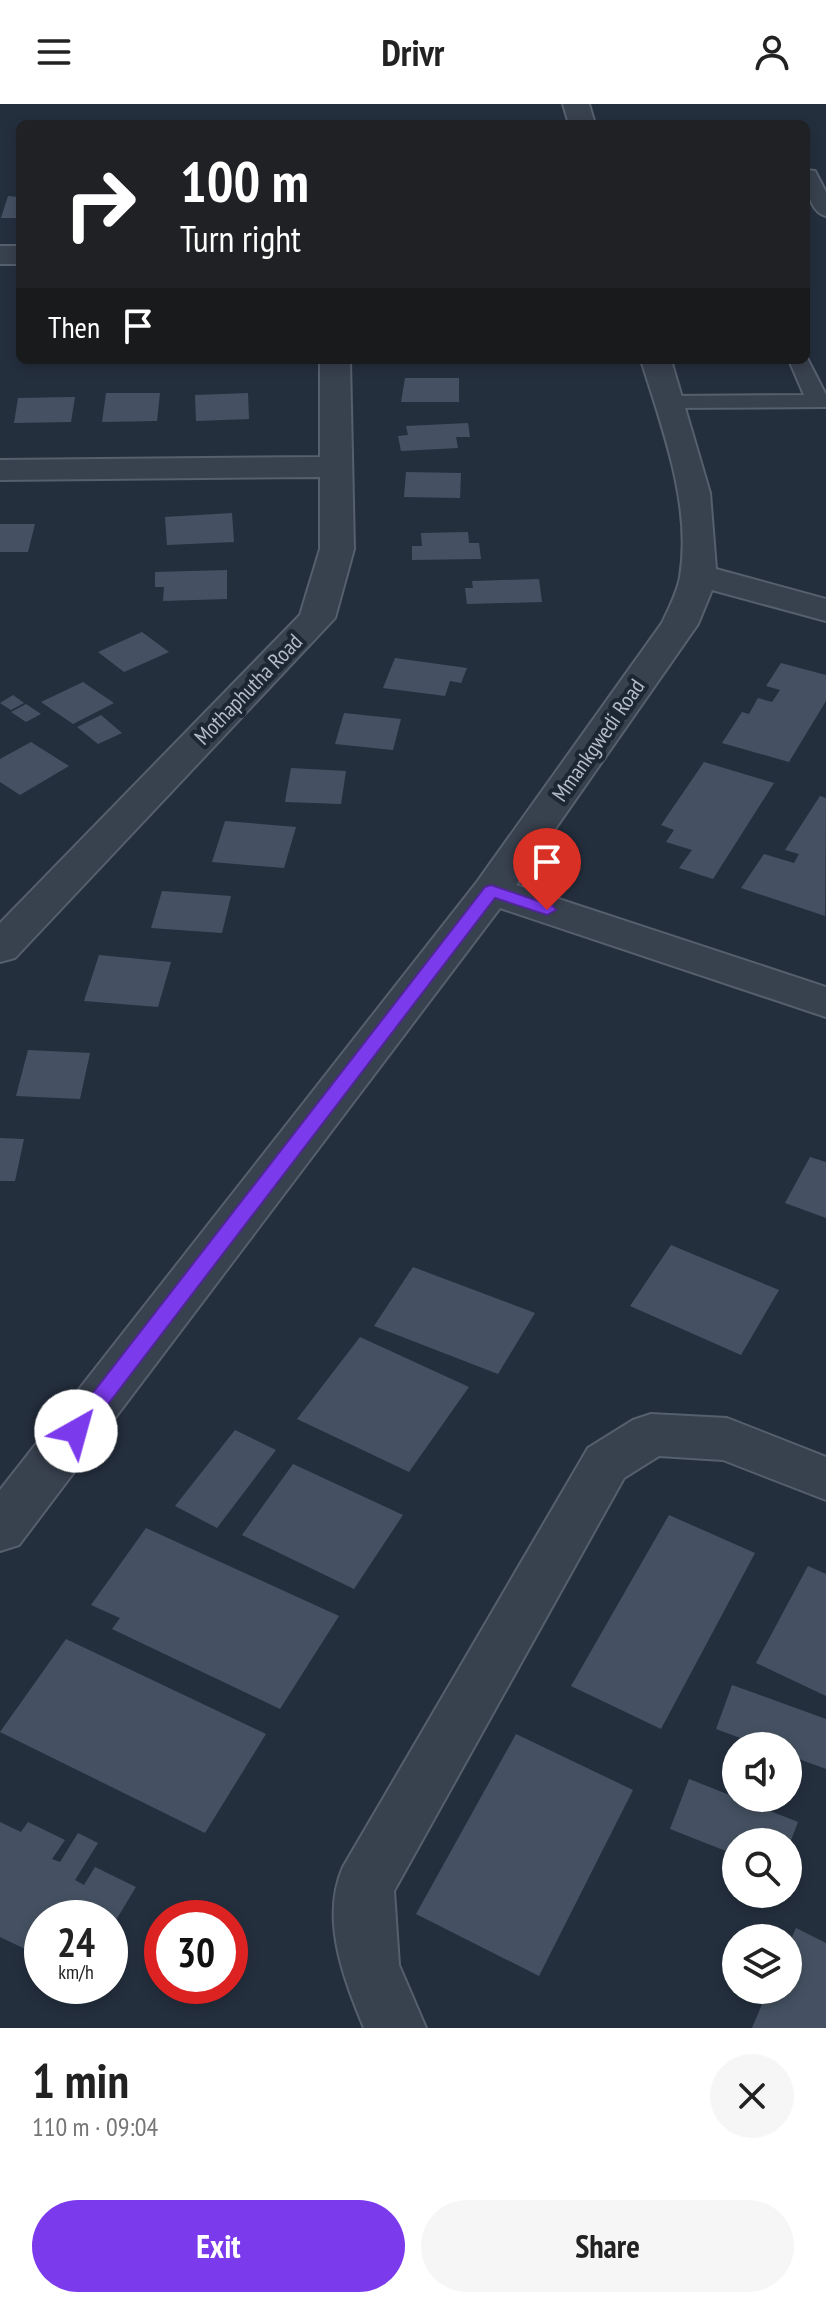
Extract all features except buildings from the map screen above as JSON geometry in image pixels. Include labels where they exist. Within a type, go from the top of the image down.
[{"type":"street","name":"Mothaphutha Road","points":[[0,948],[317,618],[337,549],[335,364]]},
{"type":"street","name":"Mmankgwedi Road","points":[[0,1529],[491,891],[680,624],[698,575],[699,523],[670,402],[657,364]]},
{"type":"street","points":[[0,470],[337,467]]},
{"type":"street","points":[[698,575],[826,610]]},
{"type":"street","points":[[491,891],[826,1002]]},
{"type":"street","points":[[395,2028],[369,1965],[364,1887],[606,1463],[651,1435],[727,1439],[826,1479]]},
{"type":"lane","points":[[814,175],[826,211]]},
{"type":"lane","points":[[670,402],[821,401],[801,364]]},
{"type":"route","points":[[76,1431],[491,891],[547,910]]}]
